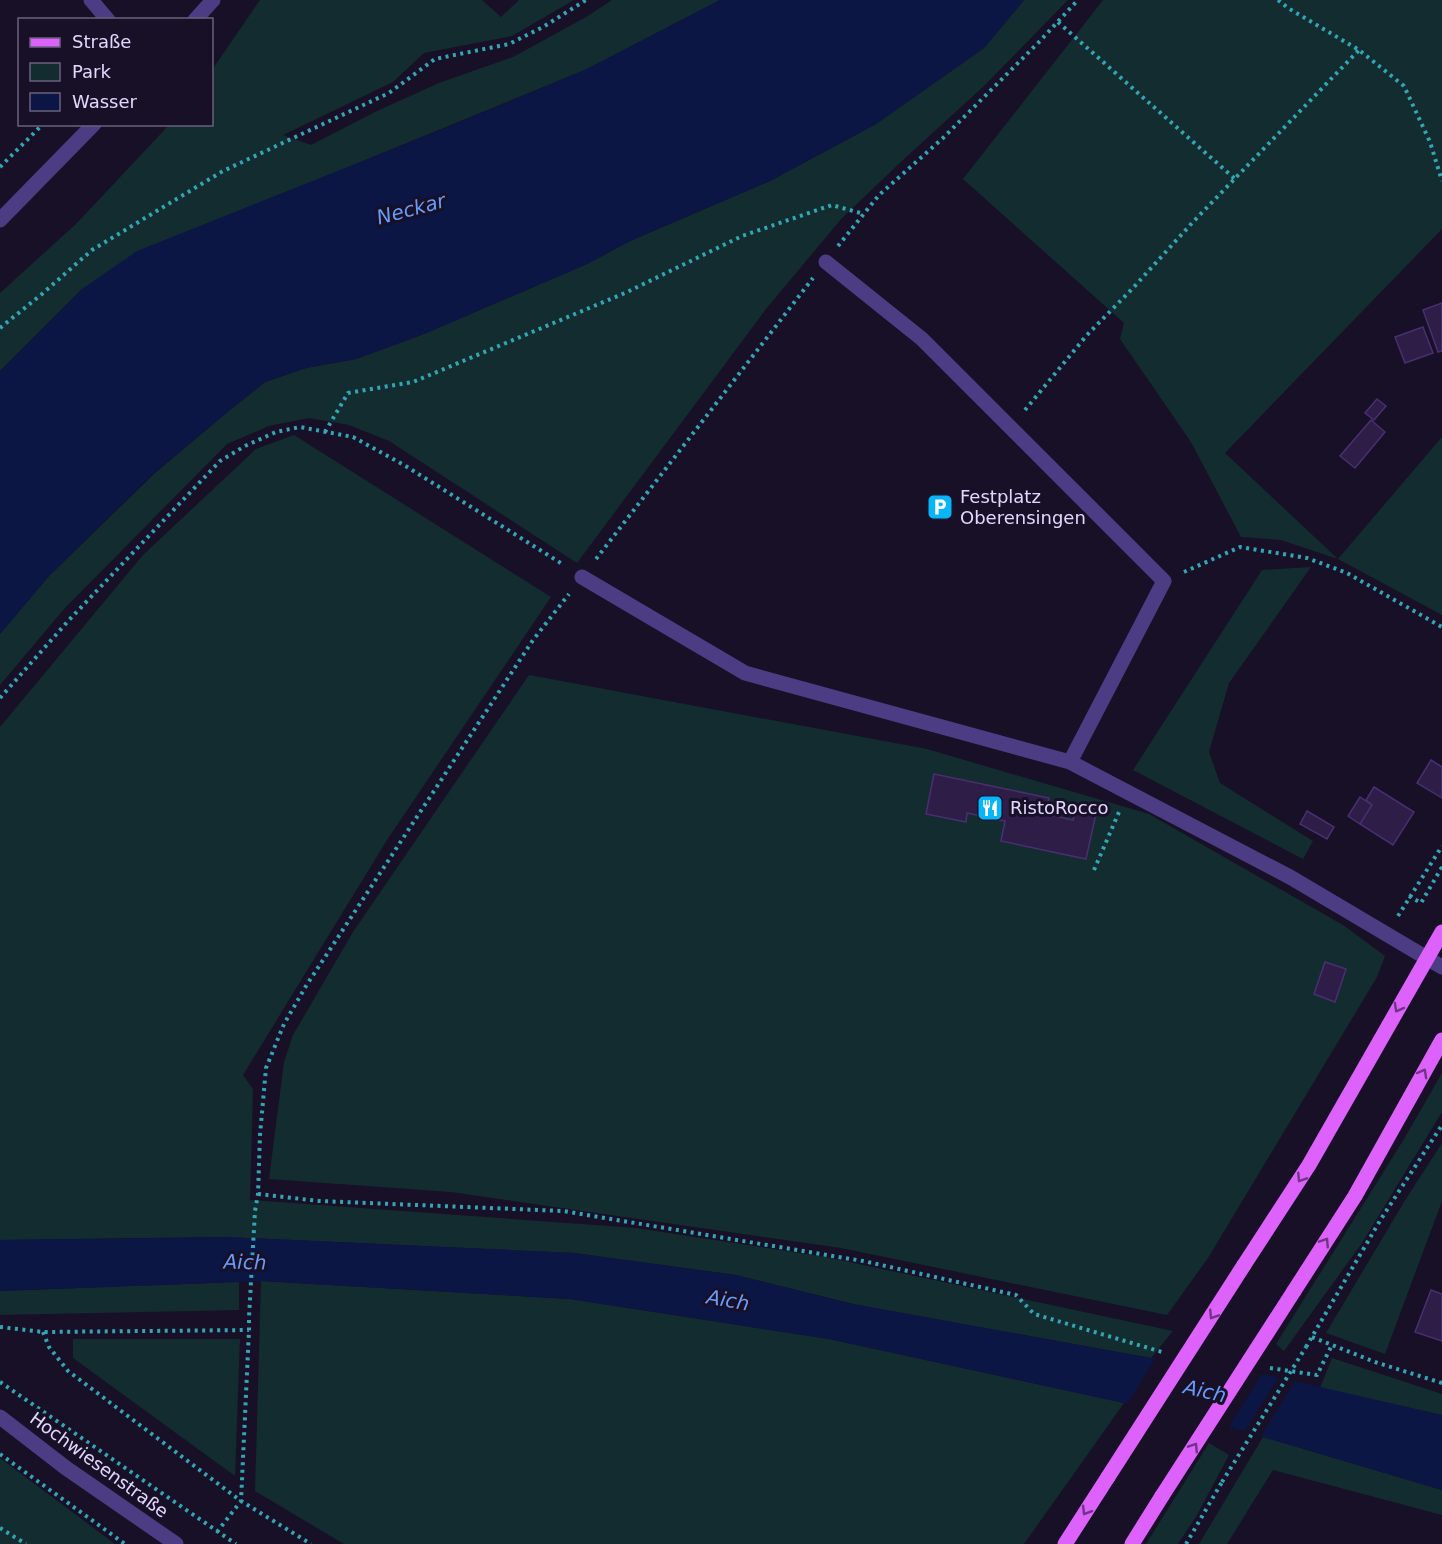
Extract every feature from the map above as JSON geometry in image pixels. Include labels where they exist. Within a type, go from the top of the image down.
[{"type":"main road","points":[[1065,1544],[1309,1165],[1442,932]]},
{"type":"main road","points":[[1132,1544],[1355,1196],[1442,1040]]},
{"type":"street","points":[[91,0],[106,18]]},
{"type":"street","points":[[197,18],[213,0]]},
{"type":"street","points":[[0,220],[92,126]]},
{"type":"street","points":[[826,262],[922,339],[1164,581],[1070,762]]},
{"type":"street","points":[[582,577],[744,673],[1070,762],[1290,877],[1442,967]]},
{"type":"street","name":"Hochwiesenstraße","points":[[0,1418],[66,1468],[176,1544]]},
{"type":"path","points":[[0,328],[92,250],[223,171],[361,108],[388,93],[435,59],[509,44],[543,27],[586,0]]},
{"type":"path","points":[[1278,0],[1288,9],[1359,50],[1404,86],[1430,142],[1442,181]]},
{"type":"path","points":[[1058,22],[1235,179]]},
{"type":"path","points":[[1011,427],[1087,335],[1359,50]]},
{"type":"path","points":[[0,167],[41,126]]},
{"type":"path","points":[[325,432],[348,393],[413,382],[625,293],[742,236],[832,206],[864,214]]},
{"type":"path","points":[[0,698],[69,620],[220,461],[245,446],[276,432],[300,427],[353,437],[404,465],[582,577],[533,640],[327,954],[285,1024],[266,1068],[255,1210],[241,1501],[217,1532]]},
{"type":"path","points":[[1164,581],[1240,547],[1307,558],[1347,573],[1442,627]]},
{"type":"path","points":[[1094,870],[1128,792]]},
{"type":"path","points":[[1387,934],[1442,846]]},
{"type":"path","points":[[1409,896],[1421,903],[1442,867]]},
{"type":"path","points":[[1186,1544],[1381,1219],[1442,1125]]},
{"type":"path","points":[[258,1194],[319,1202],[563,1211],[863,1261],[1016,1295],[1034,1314],[1166,1353]]},
{"type":"path","points":[[0,1327],[43,1332],[249,1330]]},
{"type":"path","points":[[43,1332],[49,1347],[68,1371],[241,1501],[311,1544]]},
{"type":"path","points":[[1312,1337],[1375,1362],[1442,1383]]},
{"type":"path","points":[[1259,1366],[1317,1375],[1332,1345]]},
{"type":"path","points":[[0,1382],[236,1544]]},
{"type":"path","points":[[0,1454],[125,1544]]},
{"type":"path","points":[[0,1528],[26,1544]]},
{"type":"green space","points":[[260,0],[482,0],[501,17],[519,0],[574,0],[512,36],[424,53],[393,82],[283,135],[311,145],[377,111],[439,83],[513,57],[612,0],[720,0],[587,69],[307,184],[82,289],[0,371],[0,293],[76,224],[168,126],[213,126],[213,69]]},
{"type":"green space","points":[[1024,0],[1068,0],[984,86],[842,218],[766,309],[577,563],[389,441],[349,425],[309,418],[269,426],[227,444],[64,609],[0,685],[0,634],[49,576],[155,473],[265,382],[306,368],[356,359],[424,334],[587,264],[630,241],[770,181],[876,124],[984,48]]},
{"type":"green space","points":[[1103,0],[1442,0],[1442,229],[1225,453],[1338,559],[1281,540],[1241,537],[1191,442],[1120,339],[1124,323],[963,179]]},
{"type":"green space","points":[[294,435],[551,597],[387,840],[243,1075],[253,1089],[250,1200],[636,1228],[826,1257],[1173,1331],[1151,1358],[853,1304],[736,1275],[574,1253],[224,1237],[0,1240],[0,727],[143,555],[256,449]]},
{"type":"green space","points":[[1442,437],[1442,615],[1338,559]]},
{"type":"green space","points":[[1311,567],[1229,683],[1209,752],[1220,783],[1313,841],[1303,859],[1133,770],[1262,570]]},
{"type":"green space","points":[[529,675],[927,749],[1149,814],[1343,925],[1385,956],[1377,977],[1208,1258],[1167,1315],[841,1248],[451,1192],[269,1179],[284,1062],[293,1035],[353,932]]},
{"type":"green space","points":[[1442,1073],[1442,1112],[1362,1243],[1284,1351],[1276,1344],[1404,1139]]},
{"type":"green space","points":[[1442,1143],[1442,1201],[1385,1354],[1326,1333],[1404,1202]]},
{"type":"green space","points":[[261,1281],[570,1299],[829,1339],[1124,1403],[1024,1544],[344,1544],[255,1491]]},
{"type":"green space","points":[[239,1282],[239,1310],[0,1315],[0,1291]]},
{"type":"green space","points":[[73,1339],[240,1339],[235,1476],[73,1358]]},
{"type":"green space","points":[[1332,1358],[1442,1394],[1442,1415],[1320,1388]]},
{"type":"green space","points":[[1263,1437],[1442,1490],[1442,1515],[1273,1470],[1227,1544],[1199,1544]]},
{"type":"green space","points":[[1209,1443],[1229,1455],[1197,1515],[1178,1544],[1146,1544]]},
{"type":"green space","points":[[0,1458],[115,1544],[0,1544]]},
{"type":"water","name":"Neckar","points":[[720,0],[1024,0],[984,48],[876,124],[770,181],[630,241],[587,264],[424,334],[356,359],[306,368],[265,382],[154,473],[49,576],[0,634],[0,371],[82,289],[137,251],[587,69]]},
{"type":"water","name":"Aich","points":[[224,1237],[574,1253],[736,1275],[853,1304],[1151,1358],[1268,1375],[1442,1415],[1442,1490],[1230,1427],[1124,1403],[829,1339],[570,1299],[261,1281],[0,1291],[0,1240]]},
{"type":"pier","points":[[1157,1356],[1263,1372],[1227,1430],[1126,1406]]},
{"type":"pier","points":[[1280,1375],[1296,1379],[1259,1439],[1243,1434]]},
{"type":"building","points":[[1442,303],[1442,351],[1438,352],[1423,310]]},
{"type":"building","points":[[1423,327],[1433,353],[1405,363],[1395,337]]},
{"type":"building","points":[[1377,399],[1386,406],[1374,420],[1365,413]]},
{"type":"building","points":[[1371,420],[1385,432],[1355,468],[1340,456]]},
{"type":"building","points":[[1431,760],[1442,767],[1442,798],[1417,783]]},
{"type":"building","points":[[934,774],[1049,798],[1045,814],[1073,820],[1077,804],[1097,809],[1086,859],[1001,841],[1005,821],[967,813],[966,822],[926,814]]},
{"type":"building","points":[[1374,787],[1414,812],[1393,845],[1360,824],[1372,805],[1366,800]]},
{"type":"building","points":[[1360,797],[1372,805],[1360,824],[1348,816]]},
{"type":"building","points":[[1307,811],[1334,827],[1327,839],[1300,824]]},
{"type":"building","points":[[1325,962],[1346,969],[1335,1002],[1314,994]]},
{"type":"building","points":[[1431,1290],[1442,1294],[1442,1341],[1415,1332]]},
{"type":"place","name":"Festplatz Oberensingen","points":[[940,507]]},
{"type":"place","name":"RistoRocco","points":[[990,808]]}]
